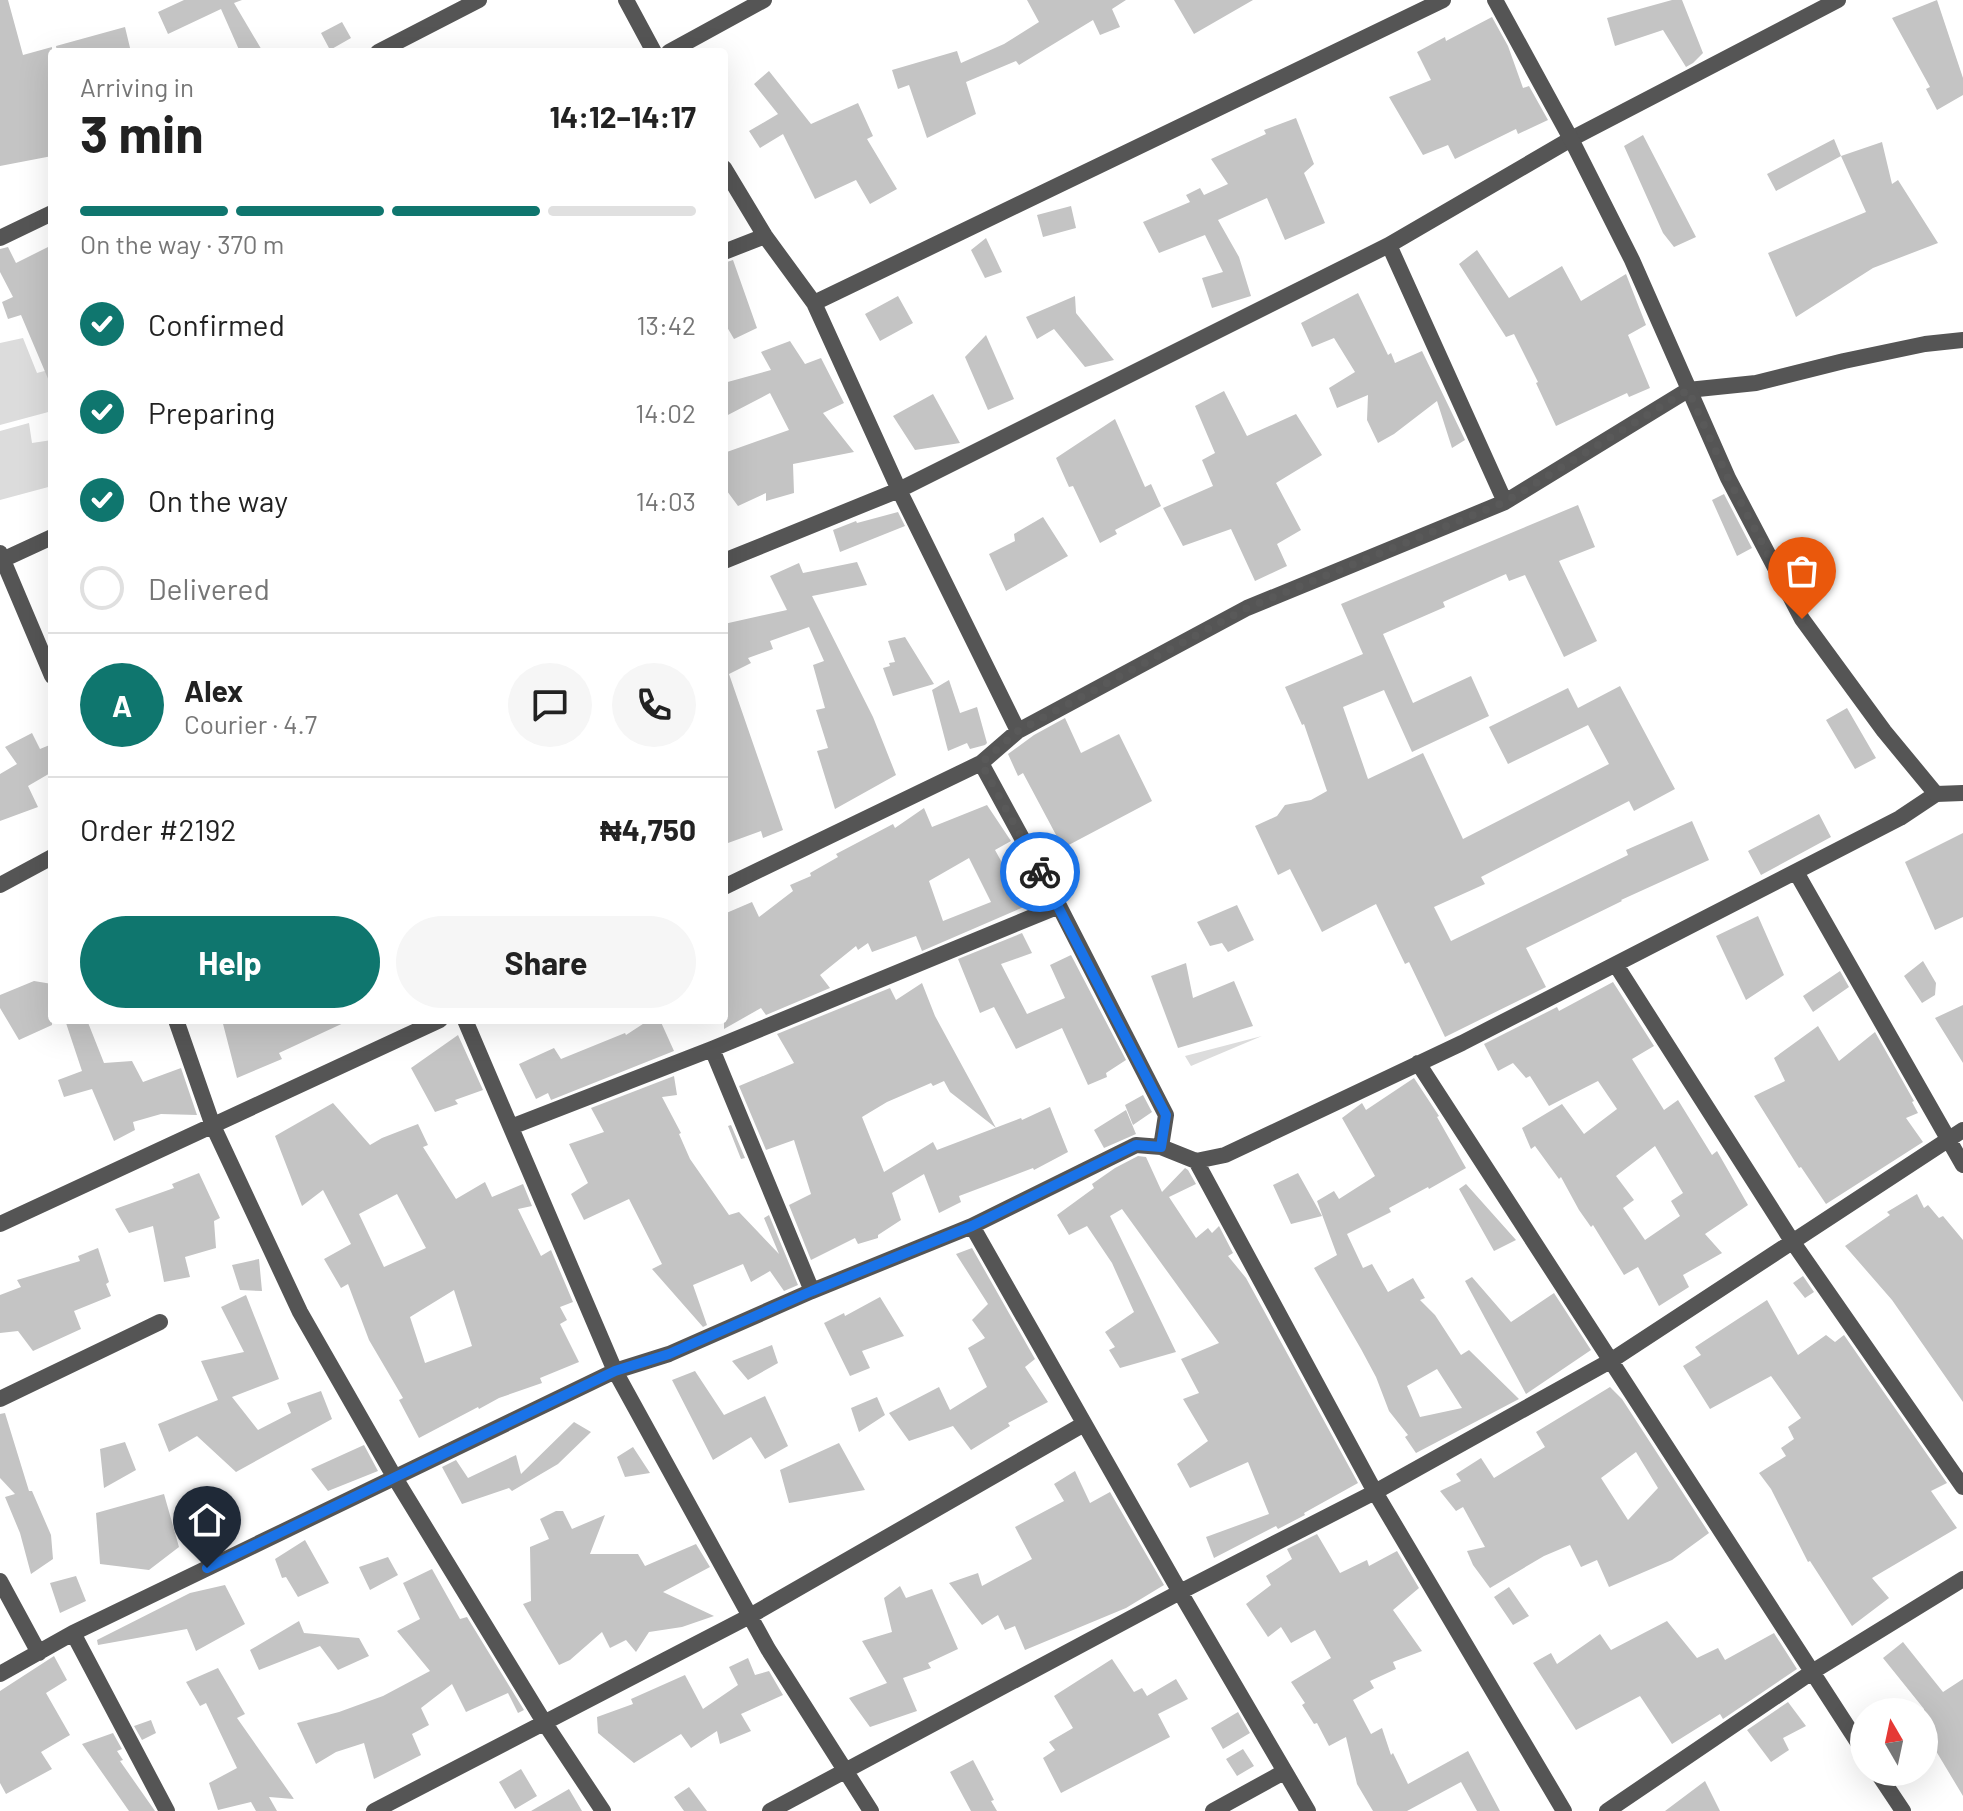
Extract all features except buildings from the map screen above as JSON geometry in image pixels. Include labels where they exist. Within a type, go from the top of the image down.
[{"type":"street","points":[[386,48],[479,0]]},
{"type":"street","points":[[626,0],[652,48]]},
{"type":"street","points":[[676,48],[764,0]]},
{"type":"street","points":[[814,303],[1443,0]]},
{"type":"street","points":[[1495,0],[1571,139],[1632,260],[1728,478],[1802,619],[1884,731],[1936,794]]},
{"type":"street","points":[[728,559],[899,490],[1389,245],[1571,139],[1838,0]]},
{"type":"street","points":[[728,175],[765,236],[814,303],[899,490],[1018,731]]},
{"type":"street","points":[[0,238],[48,215]]},
{"type":"street","points":[[728,250],[765,236]]},
{"type":"street","points":[[1389,245],[1505,502]]},
{"type":"street","points":[[728,885],[981,763],[1018,731],[1247,608],[1505,502],[1688,390],[1756,383],[1857,358],[1963,340]]},
{"type":"street","points":[[48,539],[1,558],[48,667]]},
{"type":"street","points":[[981,763],[1059,906],[1166,1115],[1161,1147]]},
{"type":"street","points":[[0,1674],[73,1633],[615,1371],[669,1354],[972,1226],[1136,1145],[1161,1147],[1196,1161],[1225,1155],[1616,965],[1900,818],[1936,794],[1963,793]]},
{"type":"street","points":[[0,885],[48,859]]},
{"type":"street","points":[[1796,872],[1963,1165]]},
{"type":"street","points":[[511,1127],[712,1049],[1059,906]]},
{"type":"street","points":[[1616,965],[1792,1241],[1963,1487]]},
{"type":"street","points":[[177,1024],[213,1126],[300,1312],[395,1478],[544,1722],[603,1811]]},
{"type":"street","points":[[0,1224],[431,1024]]},
{"type":"street","points":[[467,1024],[615,1371],[768,1649],[871,1811]]},
{"type":"street","points":[[712,1049],[812,1291]]},
{"type":"street","points":[[1418,1063],[1850,1730]]},
{"type":"street","points":[[770,1811],[1180,1592],[1375,1492],[1612,1360],[1963,1130]]},
{"type":"street","points":[[1196,1161],[1375,1492],[1564,1811]]},
{"type":"street","points":[[972,1226],[1308,1811]]},
{"type":"street","points":[[0,1399],[160,1322]]},
{"type":"street","points":[[374,1811],[750,1616],[1084,1424]]},
{"type":"street","points":[[1607,1811],[1812,1672],[1963,1579]]},
{"type":"street","points":[[0,1581],[39,1653]]},
{"type":"street","points":[[73,1633],[167,1811]]},
{"type":"street","points":[[1213,1811],[1284,1772]]},
{"type":"street","points":[[1886,1786],[1903,1811]]},
{"type":"shaded area","points":[[23,338],[37,373],[48,370],[48,412],[0,425],[0,343]]},
{"type":"shaded area","points":[[29,423],[32,443],[48,441],[48,487],[0,500],[0,431]]},
{"type":"shaded area","points":[[1262,1036],[1191,1066],[1185,1056]]},
{"type":"way so far","points":[[1040,872],[981,763],[1018,731],[1247,608],[1505,502],[1688,390],[1728,478],[1802,619]]},
{"type":"route","points":[[207,1568],[615,1371],[669,1354],[972,1226],[1136,1145],[1161,1147],[1166,1115],[1040,872]]}]
